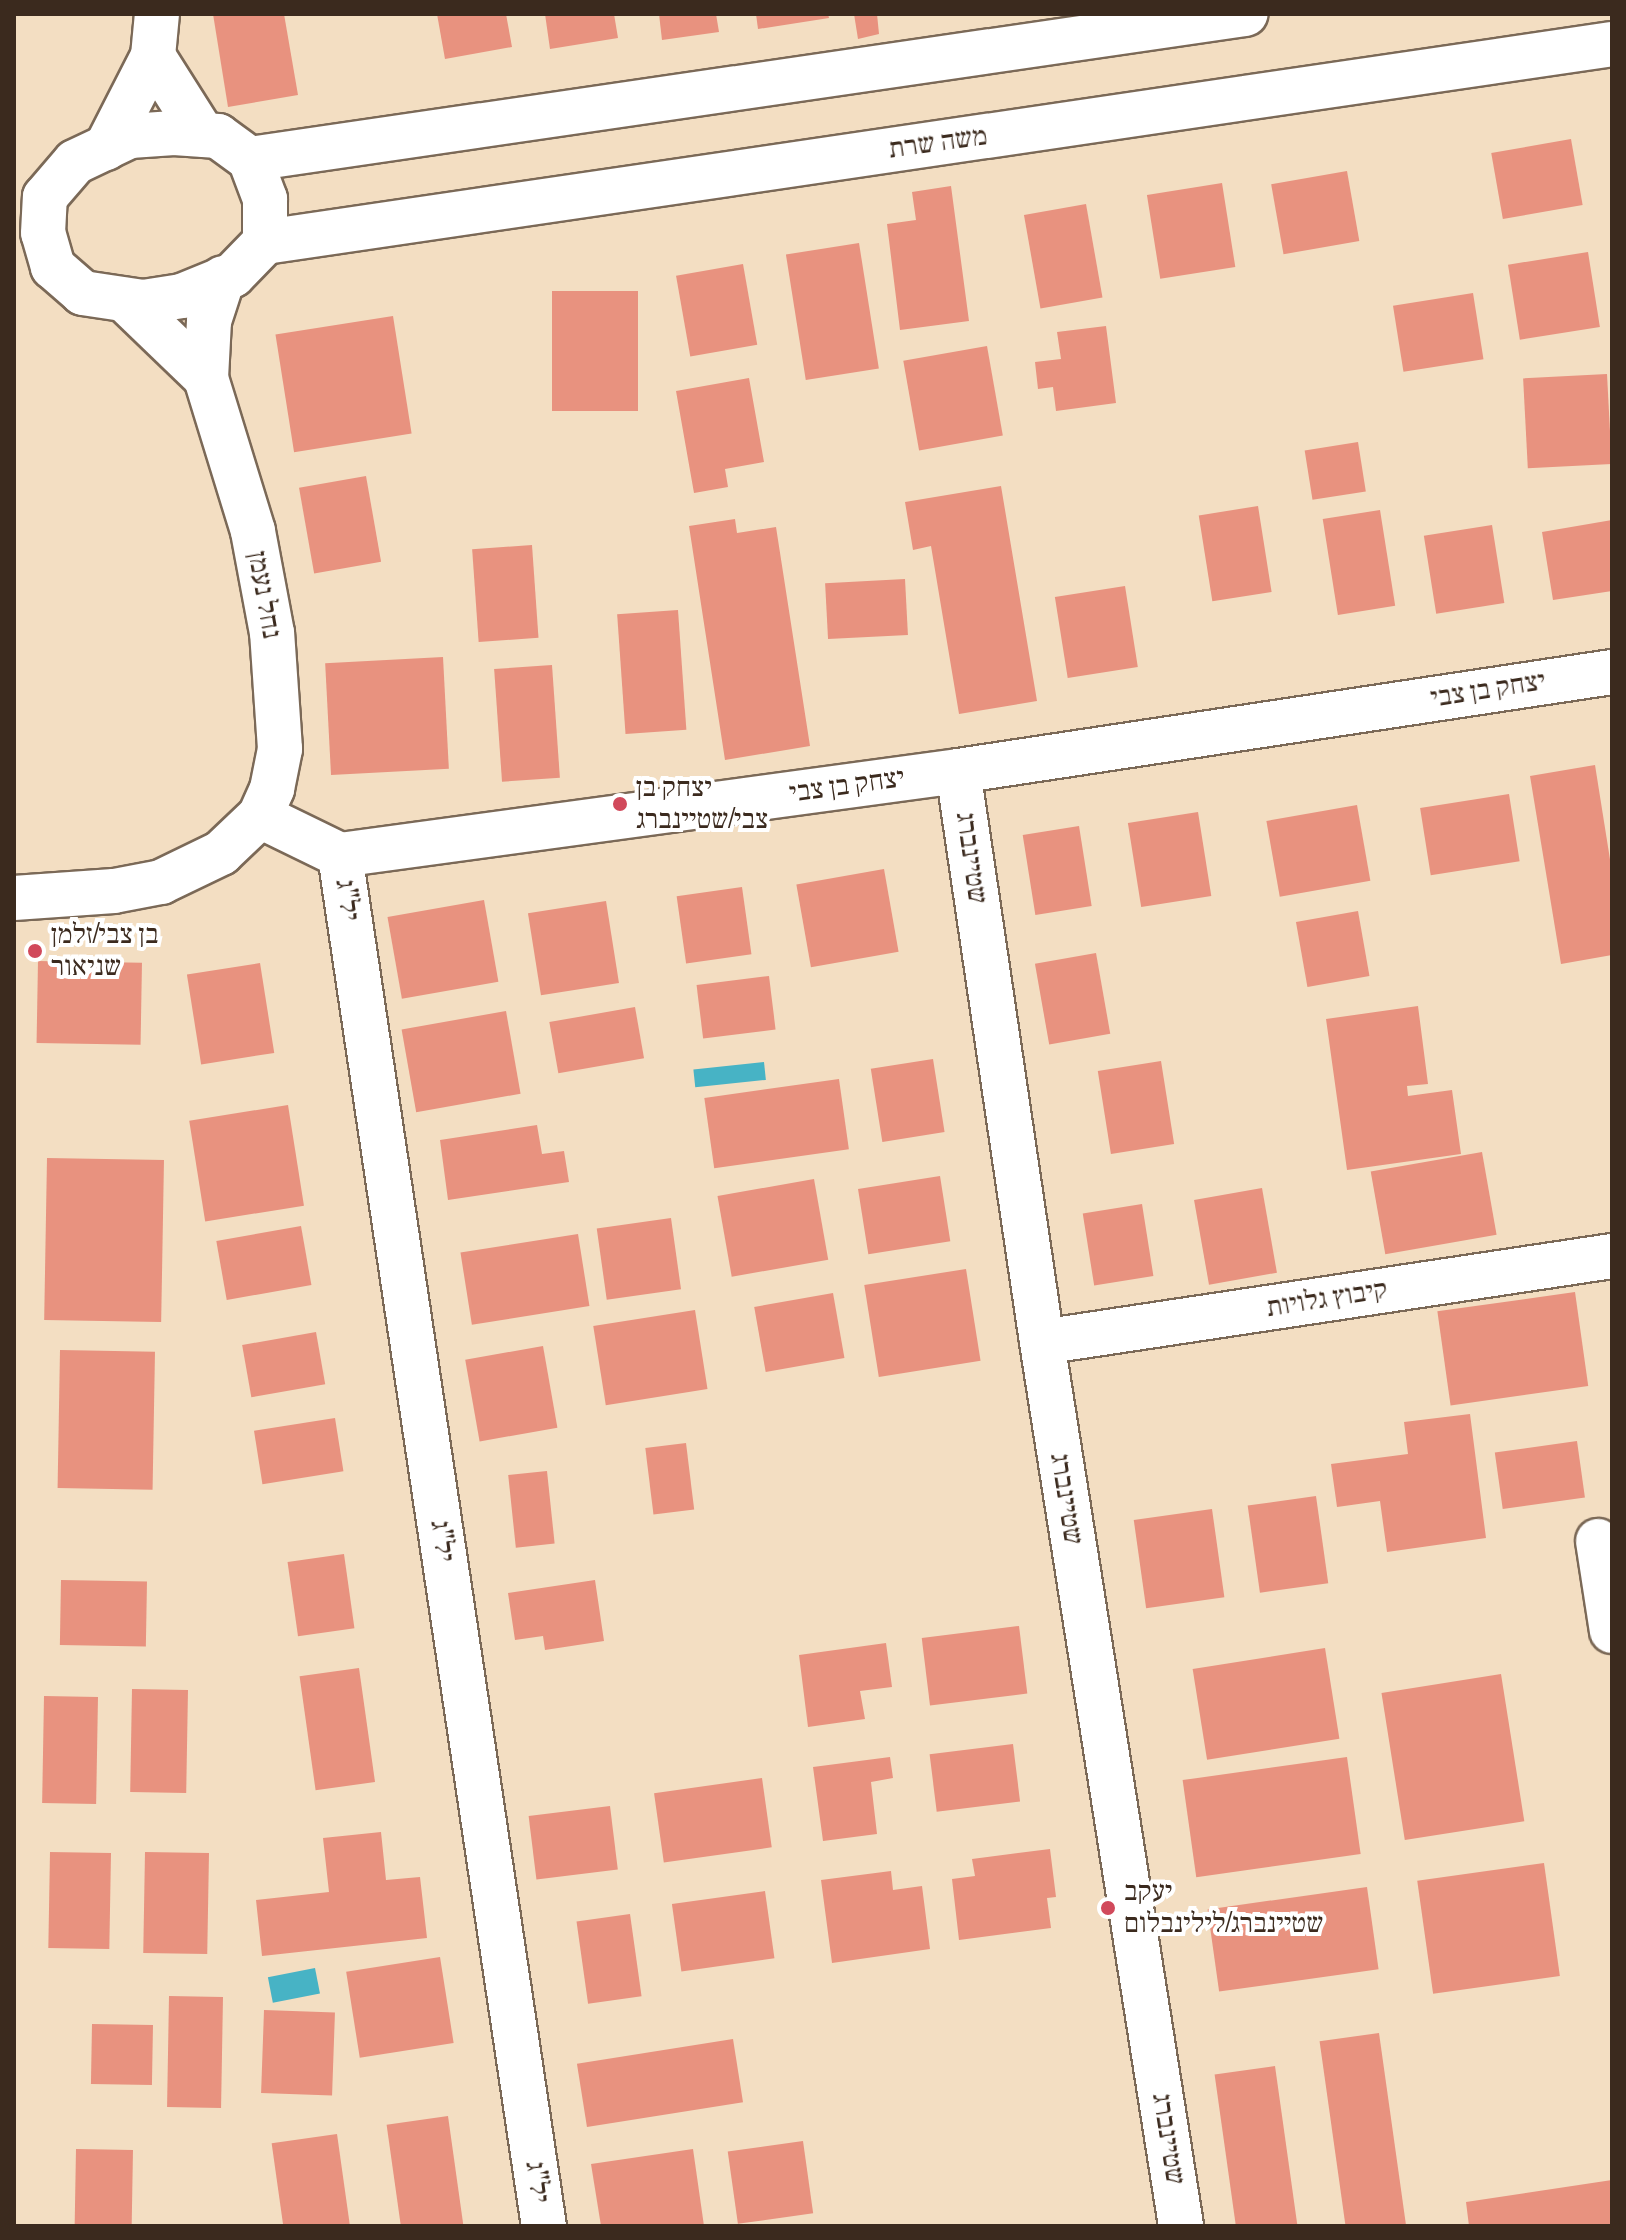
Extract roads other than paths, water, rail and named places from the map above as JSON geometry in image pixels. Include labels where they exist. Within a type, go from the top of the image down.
[{"type":"street","points":[[250,159],[1245,14]]},
{"type":"street","points":[[155,35],[203,135]]},
{"type":"street","points":[[106,148],[155,35]]},
{"type":"street","name":"משה שרת","points":[[265,242],[1612,44]]},
{"type":"street","points":[[130,136],[218,136],[250,159],[265,199],[265,242],[223,278],[182,296],[125,300],[83,293],[33,267],[43,233],[29,197],[75,162],[130,136]]},
{"type":"street","name":"נחל נעמן","points":[[223,278],[209,321],[206,378],[253,531],[272,633],[280,749],[260,816]]},
{"type":"street","name":"נחל נעמן","points":[[125,300],[206,378]]},
{"type":"street","name":"יצחק בן צבי","points":[[340,855],[958,771],[1612,672]]},
{"type":"street","name":"שטיינברג","points":[[958,771],[1042,1342],[1181,2226]]},
{"type":"street","points":[[14,898],[114,891],[161,882],[221,853],[260,816],[340,855]]},
{"type":"street","name":"יל\"ג","points":[[340,855],[544,2226]]},
{"type":"street","name":"קיבוץ גלויות","points":[[1042,1342],[1612,1256]]},
{"type":"street","points":[[1598,1541],[1612,1631]]},
{"type":"water","points":[[764,1062],[766,1080],[695,1087],[693,1069]]},
{"type":"water","points":[[315,1968],[320,1994],[273,2003],[268,1977]]},
{"type":"place","name":"יצחק בן צבי/שטיינברג","points":[[620,804]]},
{"type":"place","name":"בן צבי/זלמן שניאור","points":[[35,951]]},
{"type":"place","name":"יעקב שטיינברג/לילינבלום","points":[[1108,1908]]}]
